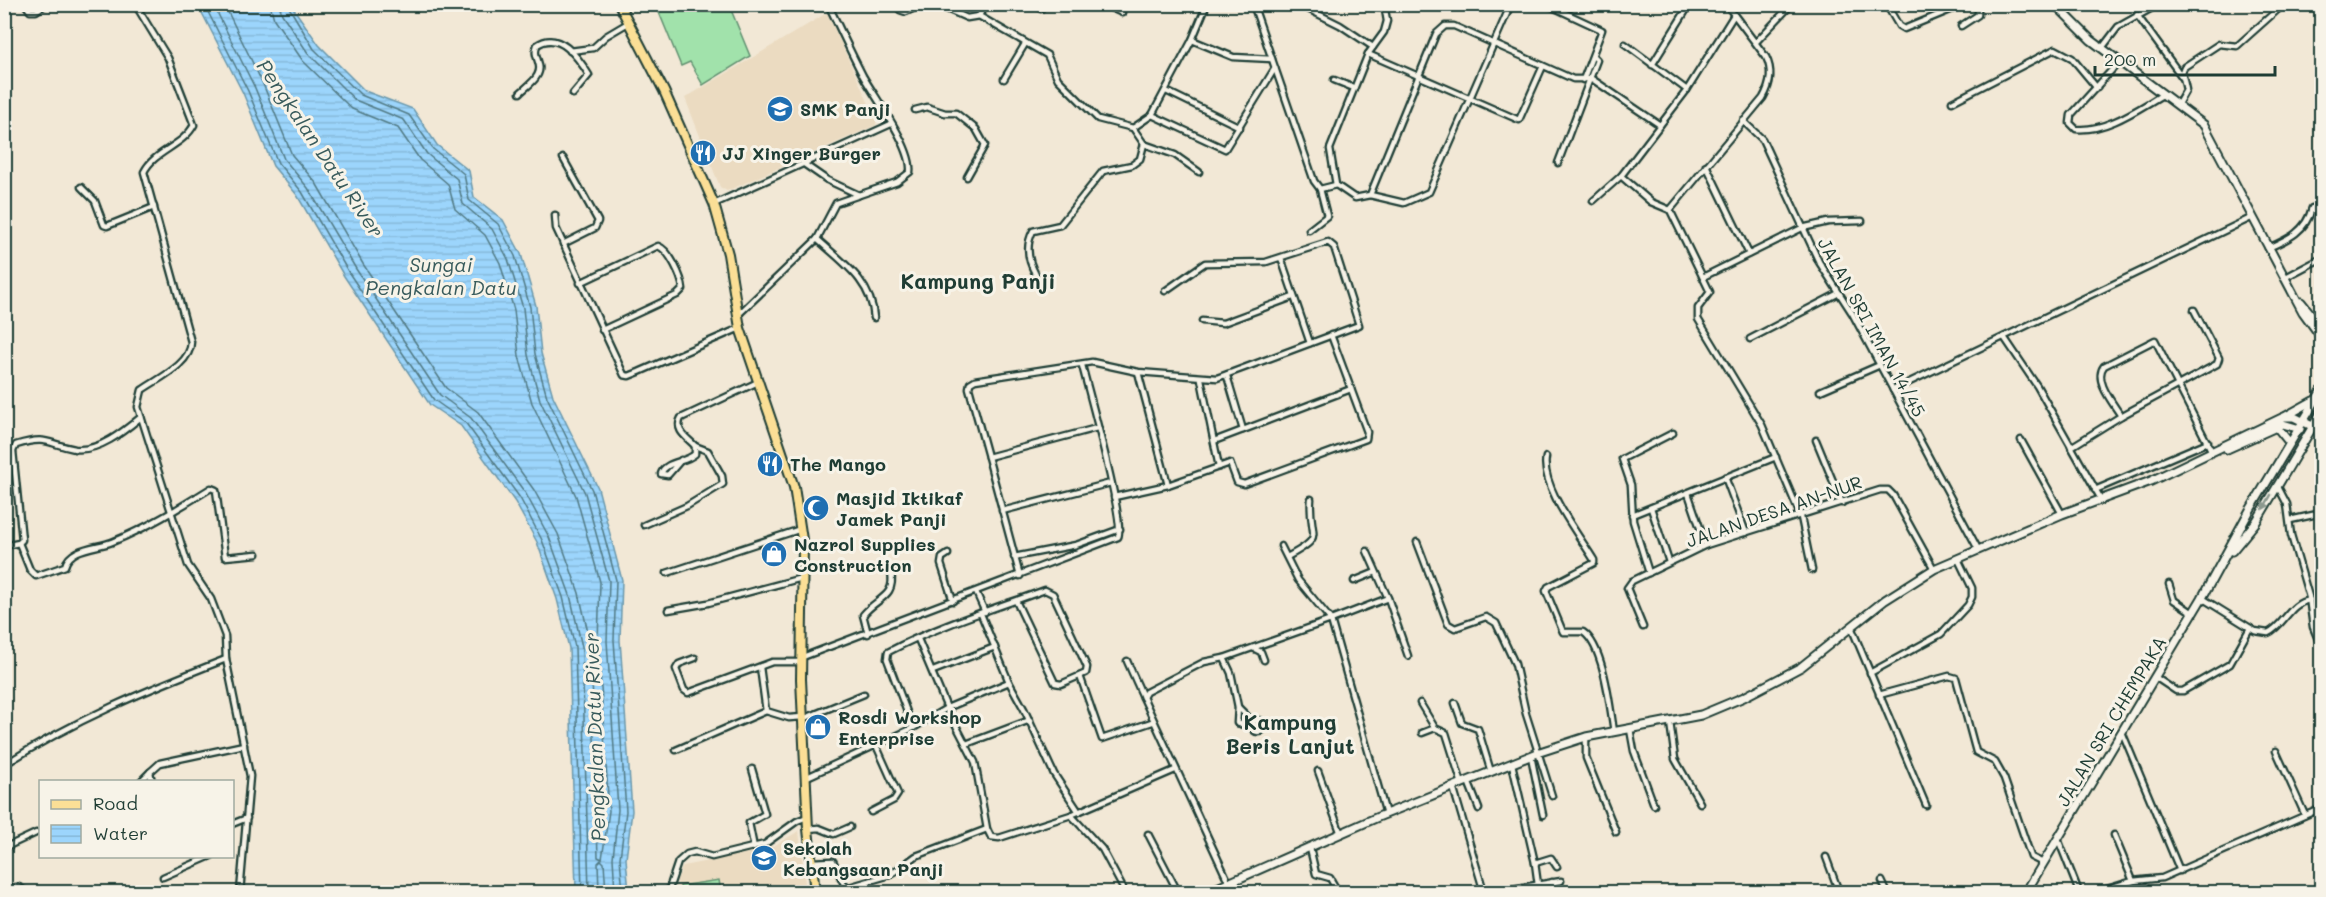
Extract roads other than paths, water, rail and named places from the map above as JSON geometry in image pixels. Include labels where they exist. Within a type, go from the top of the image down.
[{"type":"main road","points":[[619,4],[664,91],[714,204],[728,254],[740,328],[791,473],[801,529],[803,578],[800,660],[807,817],[816,892]]},
{"type":"street","points":[[25,4],[30,10],[36,11],[46,4]]},
{"type":"street","points":[[135,4],[168,58],[193,115],[194,125],[189,135],[148,164],[144,172],[191,342],[191,351],[184,360],[142,390],[138,407],[188,565],[205,588],[225,636],[226,659],[250,776],[240,892]]},
{"type":"street","points":[[738,315],[817,239],[836,203],[897,182],[910,172],[910,162],[828,4]]},
{"type":"street","points":[[896,4],[904,12],[924,4]]},
{"type":"street","points":[[935,4],[967,18],[979,16],[1048,56],[1058,79],[1098,119],[1133,128],[1144,144],[1175,155],[1199,172]]},
{"type":"street","points":[[979,16],[986,4]]},
{"type":"street","points":[[1102,4],[1122,13]]},
{"type":"street","points":[[1133,128],[1152,115],[1192,40],[1207,4]]},
{"type":"street","points":[[1253,4],[1313,180],[1320,189],[1327,216],[1309,230]]},
{"type":"street","points":[[1384,4],[1385,27],[1368,54],[1330,149],[1336,185],[1355,198],[1370,195],[1404,203],[1427,194],[1510,4]]},
{"type":"street","points":[[1546,4],[1602,30],[1583,80]]},
{"type":"street","points":[[1652,65],[1690,4]]},
{"type":"street","points":[[1670,210],[1763,98],[1770,81],[1770,64],[1726,4]]},
{"type":"street","points":[[1756,42],[1792,4]]},
{"type":"street","points":[[1886,4],[1899,26],[1904,28],[1965,4]]},
{"type":"street","points":[[2055,4],[2079,30],[2204,125],[2268,248],[2299,300],[2322,328]]},
{"type":"street","points":[[2102,48],[2118,27],[2159,4]]},
{"type":"street","points":[[2178,104],[2186,90],[2182,70],[2219,44],[2237,46],[2284,4]]},
{"type":"street","points":[[1961,26],[1978,15],[1977,5]]},
{"type":"street","points":[[1306,8],[1340,24],[1373,46]]},
{"type":"street","points":[[1593,201],[1621,176],[1687,90],[1734,15]]},
{"type":"street","points":[[2137,15],[2184,79]]},
{"type":"street","points":[[570,51],[593,48],[606,36],[628,23]]},
{"type":"street","points":[[1370,195],[1418,76],[1437,32],[1442,27],[1454,26],[1543,66],[1583,80],[1591,79],[1660,125]]},
{"type":"street","points":[[520,93],[538,74],[539,65],[535,54],[537,45],[547,40],[556,40],[570,51],[589,75],[573,94]]},
{"type":"street","points":[[1192,40],[1233,57],[1272,59]]},
{"type":"street","points":[[1004,79],[1025,44]]},
{"type":"street","points":[[1625,44],[1687,90]]},
{"type":"street","points":[[1952,102],[2055,49],[2072,58],[2097,88]]},
{"type":"street","points":[[1368,54],[1519,120],[1543,66]]},
{"type":"street","points":[[1558,163],[1598,58],[1593,56]]},
{"type":"street","points":[[2120,61],[2071,115],[2070,123],[2076,129],[2095,129],[2127,115],[2164,94]]},
{"type":"street","points":[[1152,115],[1224,149],[1228,147],[1275,68]]},
{"type":"street","points":[[1334,80],[1354,88]]},
{"type":"street","points":[[1166,91],[1239,127]]},
{"type":"street","points":[[915,110],[927,107],[945,113],[956,113],[976,129],[985,145],[967,177]]},
{"type":"street","name":"JALAN SRI IMAN 14/45","points":[[1743,121],[1762,140],[1802,228],[1880,365],[1978,549]]},
{"type":"street","points":[[714,204],[891,124]]},
{"type":"street","points":[[1036,275],[1030,262],[1028,247],[1033,231],[1060,225],[1103,171],[1131,166],[1140,159],[1144,144]]},
{"type":"street","points":[[563,158],[598,221],[595,228],[563,244]]},
{"type":"street","points":[[804,164],[826,180],[859,195]]},
{"type":"street","points":[[1706,165],[1749,254]]},
{"type":"street","points":[[1621,176],[1651,202],[1670,210],[1710,292],[1698,308],[1698,319],[1748,398],[1776,457],[1801,517],[1812,570]]},
{"type":"street","points":[[1320,189],[1336,185]]},
{"type":"street","points":[[81,187],[95,201],[104,225],[107,226],[154,207]]},
{"type":"street","points":[[2268,248],[2293,237],[2305,225],[2312,208]]},
{"type":"street","points":[[555,215],[556,228],[622,373],[629,376],[740,328]]},
{"type":"street","points":[[1893,390],[2253,217]]},
{"type":"street","points":[[1702,277],[1802,228],[1828,222],[1862,221]]},
{"type":"street","points":[[817,239],[864,284],[872,300],[874,318]]},
{"type":"street","points":[[1020,576],[969,388],[972,381],[1093,362],[1138,372],[1201,379],[1227,376],[1359,325],[1333,244],[1326,243],[1266,262],[1205,263],[1165,291]]},
{"type":"street","points":[[580,284],[658,246],[665,249],[681,279],[683,289],[676,295],[602,330]]},
{"type":"street","points":[[1281,258],[1310,343]]},
{"type":"street","points":[[2286,277],[2322,258]]},
{"type":"street","points":[[1750,339],[1839,293]]},
{"type":"street","points":[[1202,321],[1225,322],[1293,297]]},
{"type":"street","points":[[2299,300],[2303,312],[2322,338]]},
{"type":"street","points":[[2071,447],[2121,416],[2218,362],[2194,310]]},
{"type":"street","points":[[1114,497],[1168,485],[1230,463],[1237,482],[1244,484],[1364,440],[1367,432],[1331,335]]},
{"type":"street","points":[[2004,337],[2037,385],[2102,501]]},
{"type":"street","points":[[2121,416],[2100,380],[2100,373],[2104,366],[2150,340],[2158,342],[2212,453]]},
{"type":"street","points":[[695,658],[676,667],[675,672],[688,693],[778,661],[800,660],[1116,538],[1120,530],[1114,497],[1082,365]]},
{"type":"street","points":[[1820,391],[1880,365]]},
{"type":"street","points":[[1138,372],[1168,485]]},
{"type":"street","points":[[1227,376],[1242,430]]},
{"type":"street","points":[[1201,379],[1219,467]]},
{"type":"street","points":[[644,525],[687,506],[723,484],[722,476],[708,451],[704,447],[695,446],[679,428],[681,418],[758,382]]},
{"type":"street","points":[[1214,441],[1351,389]]},
{"type":"street","points":[[2221,565],[2289,442],[2322,390]]},
{"type":"street","points":[[2212,453],[2314,401]]},
{"type":"street","points":[[2221,565],[2256,522],[2322,411]]},
{"type":"street","points":[[141,417],[111,441],[77,449],[45,439],[14,447],[22,537],[20,543],[34,576],[65,566],[67,560],[83,549],[112,542],[171,513],[214,488],[225,558],[257,554]]},
{"type":"street","points":[[2284,417],[2302,420],[2312,426]]},
{"type":"street","points":[[1208,892],[1386,814],[1540,752],[1586,737],[1701,715],[1765,687],[1801,667],[1886,600],[1934,569],[2062,514],[2164,476],[2202,457],[2277,426],[2290,424],[2307,433]]},
{"type":"street","points":[[2277,426],[2289,442]]},
{"type":"street","points":[[988,457],[1097,428]]},
{"type":"street","points":[[1649,573],[1632,515],[1631,485],[1622,458],[1672,434]]},
{"type":"street","points":[[1816,440],[1842,503]]},
{"type":"street","points":[[2021,440],[2062,514]]},
{"type":"street","points":[[2095,490],[2208,442]]},
{"type":"street","points":[[681,460],[692,457],[695,446]]},
{"type":"street","points":[[2178,454],[2183,467]]},
{"type":"street","points":[[1546,457],[1544,467],[1550,482],[1594,563],[1548,587],[1546,591],[1563,632],[1583,632],[1590,639],[1607,687],[1614,732]]},
{"type":"street","points":[[1632,515],[1776,457]]},
{"type":"street","points":[[2157,463],[2164,476]]},
{"type":"street","points":[[1725,477],[1746,533]]},
{"type":"street","points":[[1002,511],[1111,483]]},
{"type":"street","points":[[2277,485],[2287,504],[2290,535],[2310,600],[2313,627],[2322,649]]},
{"type":"street","name":"JALAN DESA AN-NUR","points":[[1643,627],[1628,585],[1706,545],[1801,517],[1880,490],[1888,490],[1934,569]]},
{"type":"street","points":[[1688,493],[1706,545]]},
{"type":"street","points":[[1287,557],[1310,544],[1314,538],[1311,499]]},
{"type":"street","points":[[1652,508],[1670,562]]},
{"type":"street","points":[[2290,520],[2322,513]]},
{"type":"street","points":[[667,573],[801,529]]},
{"type":"street","points":[[1014,557],[1076,545],[1120,530]]},
{"type":"street","points":[[1417,542],[1448,624],[1455,628],[1486,617],[1496,623],[1515,664],[1526,714],[1540,752],[1552,796]]},
{"type":"street","points":[[4,546],[20,543]]},
{"type":"street","points":[[1281,546],[1298,580],[1331,620],[1386,814]]},
{"type":"street","points":[[1367,551],[1388,598],[1408,656]]},
{"type":"street","points":[[948,554],[942,558],[940,564],[953,601]]},
{"type":"street","points":[[1870,673],[1941,634],[1968,605],[1972,597],[1972,588],[1958,558]]},
{"type":"street","name":"JALAN SRI CHEMPAKA","points":[[2026,892],[2221,565]]},
{"type":"street","points":[[868,634],[863,615],[892,587],[891,572]]},
{"type":"street","points":[[1354,581],[1376,572]]},
{"type":"street","points":[[668,610],[708,603],[803,578]]},
{"type":"street","points":[[2169,584],[2174,600],[2193,613]]},
{"type":"street","points":[[913,728],[886,657],[890,651],[983,613],[1045,590],[1051,592],[1087,667],[1086,673],[1061,684],[1055,683],[1016,601]]},
{"type":"street","points":[[976,592],[1009,682],[1030,720],[1054,774],[1079,812]]},
{"type":"street","points":[[1143,698],[1146,692],[1204,662],[1253,648],[1388,598]]},
{"type":"street","points":[[2202,598],[2250,628],[2268,633],[2277,627],[2296,605],[2310,600]]},
{"type":"street","points":[[1852,628],[1926,805]]},
{"type":"street","points":[[2155,677],[2177,692],[2183,691],[2230,664],[2250,628]]},
{"type":"street","points":[[918,639],[947,708],[977,769],[987,829],[991,837],[999,838],[1071,815],[1175,771]]},
{"type":"street","points":[[933,671],[995,648]]},
{"type":"street","points":[[1253,648],[1262,652],[1264,660]]},
{"type":"street","points":[[1224,658],[1231,673],[1238,707],[1237,723],[1258,732],[1264,727],[1261,720],[1253,722]]},
{"type":"street","points":[[4,765],[93,714],[226,659]]},
{"type":"street","points":[[1127,662],[1152,722],[1229,884]]},
{"type":"street","points":[[760,667],[766,711]]},
{"type":"street","points":[[1080,676],[1102,739],[1152,722]]},
{"type":"street","points":[[1879,695],[1949,676],[1956,678],[1976,752],[1995,762],[2004,778],[2031,857],[2043,863]]},
{"type":"street","points":[[806,778],[913,728],[947,708],[1009,682]]},
{"type":"street","points":[[676,750],[766,711],[789,718],[803,718],[864,694]]},
{"type":"street","points":[[1420,703],[1435,728],[1446,733],[1465,783],[1479,809]]},
{"type":"street","points":[[1455,703],[1462,723],[1478,729],[1491,772]]},
{"type":"street","points":[[1238,707],[1253,722]]},
{"type":"street","points":[[966,744],[1030,720]]},
{"type":"street","points":[[1252,728],[1253,722]]},
{"type":"street","points":[[1670,722],[1675,759],[1700,803]]},
{"type":"street","points":[[1422,733],[1435,728]]},
{"type":"street","points":[[1630,729],[1634,751],[1654,805]]},
{"type":"street","points":[[2122,732],[2180,871]]},
{"type":"street","points":[[1586,737],[1586,758],[1616,832]]},
{"type":"street","points":[[142,780],[160,763],[188,755],[244,745]]},
{"type":"street","points":[[871,812],[894,800],[898,794],[876,745]]},
{"type":"street","points":[[2276,751],[2305,815]]},
{"type":"street","points":[[1531,756],[1543,815]]},
{"type":"street","points":[[1512,764],[1538,885]]},
{"type":"street","points":[[752,769],[765,814],[749,823],[754,848]]},
{"type":"street","points":[[1318,771],[1341,834]]},
{"type":"street","points":[[150,772],[152,780]]},
{"type":"street","points":[[1453,788],[1484,892]]},
{"type":"street","points":[[2097,892],[2133,881],[2162,878],[2322,808]]},
{"type":"street","points":[[1071,815],[1102,849],[1125,892]]},
{"type":"street","points":[[668,892],[668,885],[678,862],[687,854],[695,852],[712,857],[754,848],[768,843],[797,821],[807,817]]},
{"type":"street","points":[[234,823],[247,818]]},
{"type":"street","points":[[808,829],[819,828],[834,834],[850,827]]},
{"type":"street","points":[[812,862],[833,861],[844,884],[849,887],[891,875],[916,856],[987,829]]},
{"type":"street","points":[[4,848],[36,833]]},
{"type":"street","points":[[1148,834],[1178,892]]},
{"type":"street","points":[[2114,835],[2133,881]]},
{"type":"street","points":[[2058,838],[2079,892]]},
{"type":"street","points":[[1310,848],[1316,874],[1330,878],[1338,892]]},
{"type":"street","points":[[1826,857],[1839,892]]},
{"type":"street","points":[[163,877],[206,858]]},
{"type":"street","points":[[1535,863],[1551,858],[1557,867]]},
{"type":"street","points":[[1494,892],[1561,881]]},
{"type":"street","points":[[1882,881],[1887,892]]},
{"type":"street","points":[[1552,882],[1558,892]]},
{"type":"street","points":[[4,888],[20,887],[27,892]]},
{"type":"water","name":"Sungai Pengkalan Datu","points":[[198,5],[291,5],[319,45],[365,91],[413,109],[437,145],[469,171],[474,197],[503,220],[521,254],[536,306],[541,353],[553,396],[598,488],[622,580],[620,640],[632,811],[626,859],[629,892],[576,892],[569,648],[557,599],[537,542],[515,502],[461,426],[430,405],[344,276],[297,195],[273,166],[243,93]]},
{"type":"place","name":"SMK Panji","points":[[780,109]]},
{"type":"place","name":"JJ Xinger Burger","points":[[703,153]]},
{"type":"place","name":"The Mango","points":[[770,464]]},
{"type":"place","name":"Masjid Iktikaf Jamek Panji","points":[[816,508]]},
{"type":"place","name":"Nazrol Supplies Construction","points":[[774,554]]},
{"type":"place","name":"Rosdi Workshop Enterprise","points":[[818,727]]},
{"type":"place","name":"Sekolah Kebangsaan Panji","points":[[764,858]]},
{"type":"district","name":"Kampung Panji","points":[[978,280]]},
{"type":"district","name":"Kampung Beris Lanjut","points":[[1290,733]]},
{"type":"water label","name":"Pengkalan Datu River","points":[[321,148]]},
{"type":"water label","name":"Pengkalan Datu River","points":[[594,737]]}]
